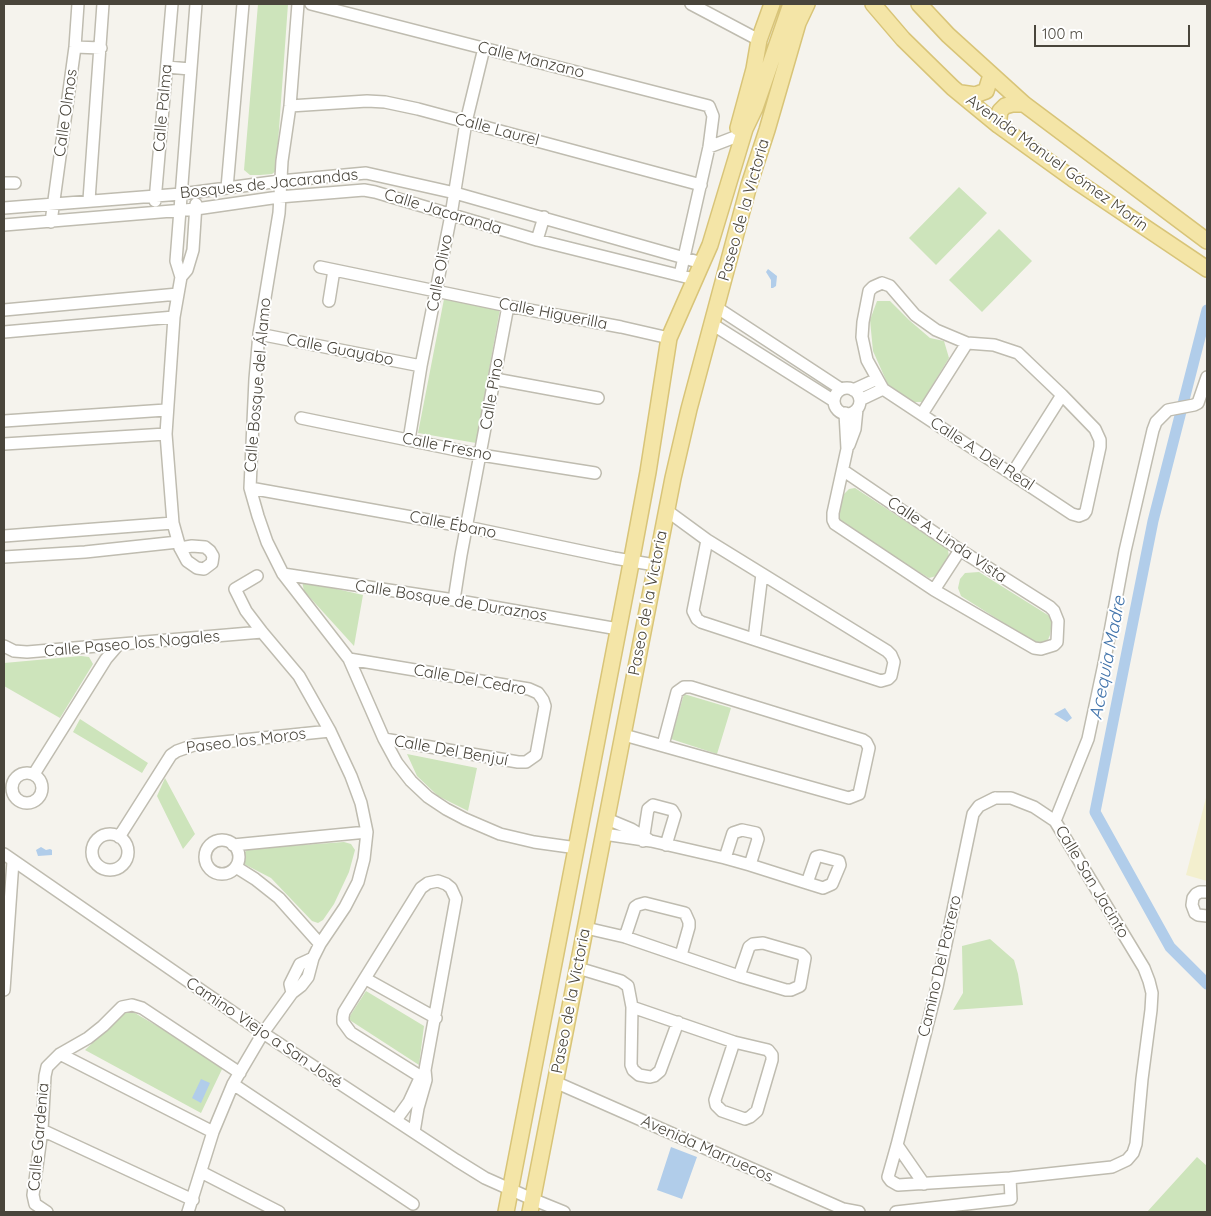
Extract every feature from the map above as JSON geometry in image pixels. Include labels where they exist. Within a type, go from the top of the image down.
[{"type":"main road","points":[[715,228],[712,215],[714,200],[735,137],[760,40],[772,4]]},
{"type":"main road","points":[[756,159],[758,125],[755,108],[762,64],[781,4]]},
{"type":"main road","points":[[755,108],[791,4]]},
{"type":"main road","name":"Paseo de la Victoria","points":[[531,1206],[673,478],[689,409],[756,159],[767,130],[798,22],[807,4]]},
{"type":"main road","points":[[798,22],[815,4]]},
{"type":"main road","name":"Avenida Manuel Gómez Morín","points":[[919,4],[948,35],[1024,104],[1207,240]]},
{"type":"main road","points":[[932,4],[948,35]]},
{"type":"main road","name":"Avenida Manuel Gómez Morín","points":[[871,5],[960,94],[998,125],[1207,269]]},
{"type":"main road","points":[[960,94],[975,94],[986,91],[991,75]]},
{"type":"main road","points":[[998,125],[1000,111],[1005,106],[1024,104]]},
{"type":"main road","name":"Paseo de la Victoria","points":[[506,1212],[648,472],[669,338],[687,277],[702,263],[715,228],[745,129],[755,108]]},
{"type":"main road","points":[[648,472],[673,478]]},
{"type":"street","name":"Calle Olmos","points":[[52,222],[75,47],[78,4]]},
{"type":"street","name":"Calle Olmos","points":[[89,200],[104,4]]},
{"type":"street","name":"Calle Palma","points":[[154,213],[172,4]]},
{"type":"street","name":"Calle Palma","points":[[181,277],[176,261],[196,4]]},
{"type":"street","points":[[227,188],[243,4]]},
{"type":"street","name":"Calle Bosque del Álamo","points":[[298,4],[290,106],[280,180],[278,213],[259,334],[250,488],[267,542],[282,574],[349,660],[384,739],[397,763],[411,781],[428,797],[446,809],[464,819],[500,834],[534,842],[577,848]]},
{"type":"street","name":"Calle Manzano","points":[[311,4],[709,106],[713,116],[709,147],[684,257],[687,277]]},
{"type":"street","points":[[690,4],[760,40]]},
{"type":"street","points":[[75,47],[101,48]]},
{"type":"street","name":"Calle Olivo","points":[[409,440],[421,366],[455,194],[466,122],[484,48]]},
{"type":"street","points":[[167,67],[190,69]]},
{"type":"street","name":"Calle Laurel","points":[[290,106],[367,101],[418,108],[701,185]]},
{"type":"street","points":[[709,147],[735,137]]},
{"type":"street","name":"Bosques de Jacarandas","points":[[4,205],[181,194],[280,180],[366,173],[544,217],[702,263]]},
{"type":"street","name":"Calle Jacaranda","points":[[4,205],[6,224],[154,213],[279,197],[364,190],[537,240],[687,277]]},
{"type":"street","points":[[4,557],[179,545],[172,523],[166,410],[174,317],[181,277],[187,270],[193,250],[197,192]]},
{"type":"street","points":[[537,240],[544,217]]},
{"type":"street","name":"Calle Higuerilla","points":[[320,267],[669,338]]},
{"type":"street","points":[[329,301],[334,270]]},
{"type":"street","points":[[880,384],[867,360],[862,337],[862,322],[870,291],[877,284],[890,286],[915,315],[927,324],[967,343],[994,345],[1018,353],[1062,395],[1012,474]]},
{"type":"street","points":[[4,310],[178,294]]},
{"type":"street","points":[[57,306],[59,328]]},
{"type":"street","name":"Calle Pino","points":[[454,600],[508,306]]},
{"type":"street","points":[[716,307],[847,390],[856,392],[858,405],[855,429],[847,449]]},
{"type":"street","points":[[4,332],[174,317]]},
{"type":"street","points":[[712,324],[834,401],[837,409],[845,413],[854,412],[858,405],[880,384]]},
{"type":"street","name":"Calle Guayabo","points":[[259,334],[421,366]]},
{"type":"street","points":[[922,414],[967,343]]},
{"type":"street","name":"Calle San Jacinto","points":[[1010,1178],[1112,1168],[1127,1160],[1133,1154],[1139,1130],[1142,1079],[1151,1010],[1152,993],[1149,981],[1144,968],[1055,821],[1088,739],[1125,551],[1153,430],[1162,415],[1173,409],[1194,405],[1200,399],[1207,377]]},
{"type":"street","points":[[495,379],[598,398]]},
{"type":"street","points":[[834,401],[837,393],[880,384]]},
{"type":"street","name":"Calle A. Del Real","points":[[880,384],[1076,516],[1086,511],[1100,440],[1095,429],[1062,395]]},
{"type":"street","points":[[4,421],[166,410]]},
{"type":"street","points":[[845,413],[847,449],[844,471],[833,512],[835,524],[934,590],[960,550]]},
{"type":"street","name":"Calle Fresno","points":[[301,418],[481,455],[595,473]]},
{"type":"street","points":[[36,419],[38,441]]},
{"type":"street","points":[[4,444],[166,434]]},
{"type":"street","name":"Calle A. Linda Vista","points":[[844,471],[960,550],[1050,607],[1058,621],[1057,642],[1054,646],[1048,648],[1034,648],[934,590]]},
{"type":"street","name":"Calle Ébano","points":[[250,488],[467,527],[655,565]]},
{"type":"street","points":[[666,510],[707,540],[887,651],[894,662],[891,676],[888,679],[881,680],[701,622],[693,611],[707,540]]},
{"type":"street","points":[[4,536],[172,523]]},
{"type":"street","points":[[82,530],[84,552]]},
{"type":"street","name":"Calle Bosque de Duraznos","points":[[282,574],[454,600],[618,629]]},
{"type":"street","points":[[754,639],[762,574]]},
{"type":"street","points":[[188,1212],[213,1132],[233,1084],[263,1034],[292,993],[290,984],[300,964],[313,958],[320,944],[345,907],[358,882],[364,859],[367,832],[361,803],[330,731],[299,676],[246,612],[235,589],[256,576]]},
{"type":"street","name":"Calle Paseo los Nogales","points":[[4,646],[14,651],[27,652],[262,632]]},
{"type":"street","points":[[34,774],[106,659],[118,645]]},
{"type":"street","name":"Calle Del Cedro","points":[[349,660],[529,689],[538,694],[543,700],[544,706],[536,755],[526,762],[518,762]]},
{"type":"street","points":[[624,735],[849,798],[858,794],[869,748],[863,740],[691,687],[684,687],[676,692],[663,745]]},
{"type":"street","name":"Paseo los Moros","points":[[119,837],[171,755],[177,751],[194,745],[330,731]]},
{"type":"street","name":"Calle Del Benjuí","points":[[384,739],[518,762]]},
{"type":"street","name":"Camino Del Potrero","points":[[924,1184],[898,1185],[890,1181],[888,1177],[898,1145],[937,987],[973,814],[979,806],[995,798],[1012,798],[1034,808],[1055,821]]},
{"type":"street","points":[[646,839],[649,807],[653,805],[672,810],[675,817],[666,845]]},
{"type":"street","points":[[606,827],[666,845],[750,865],[807,883],[823,888],[832,884],[840,865],[838,859],[816,857],[807,883]]},
{"type":"street","points":[[725,858],[733,833],[739,830],[756,833],[758,839],[750,865]]},
{"type":"street","points":[[233,845],[367,832]]},
{"type":"street","points":[[223,841],[233,845],[237,848],[239,858],[236,867],[227,874],[215,873],[207,865],[206,859],[206,854],[212,844],[223,841]]},
{"type":"street","points":[[4,990],[8,857]]},
{"type":"street","name":"Camino Viejo a San José","points":[[8,857],[263,1034],[463,1165],[510,1190],[531,1206],[564,1212]]},
{"type":"street","points":[[236,867],[279,898],[320,944]]},
{"type":"street","points":[[414,1132],[456,899],[454,892],[446,884],[433,882],[421,888],[344,1012],[343,1022],[351,1033],[424,1076]]},
{"type":"street","points":[[1207,892],[1196,894],[1192,905],[1195,913],[1207,916]]},
{"type":"street","points":[[625,937],[635,907],[638,905],[645,903],[685,913],[689,927],[681,955]]},
{"type":"street","points":[[586,928],[625,937],[739,976],[786,990],[800,986],[805,958],[801,954],[763,943],[753,944],[749,947],[739,976]]},
{"type":"street","points":[[578,968],[621,981],[628,986],[632,1007],[631,1065],[632,1070],[639,1075],[650,1077],[660,1071],[678,1022]]},
{"type":"street","points":[[366,979],[436,1018]]},
{"type":"street","name":"Calle Gardenia","points":[[47,1212],[35,1204],[33,1195],[42,1130],[47,1067],[60,1054],[88,1038],[103,1026],[122,1007],[132,1005],[142,1008],[240,1073]]},
{"type":"street","points":[[632,1007],[734,1042],[768,1050],[772,1058],[757,1111],[745,1119],[722,1112],[716,1105],[734,1042]]},
{"type":"street","points":[[60,1054],[213,1132]]},
{"type":"street","points":[[396,1120],[424,1076]]},
{"type":"street","name":"Avenida Marruecos","points":[[556,1082],[843,1209],[859,1212]]},
{"type":"street","points":[[233,1084],[413,1204]]},
{"type":"street","points":[[42,1130],[193,1200]]},
{"type":"street","points":[[896,1212],[1011,1199],[1010,1178],[924,1184],[898,1145]]},
{"type":"street","points":[[201,1172],[278,1212]]},
{"type":"green space","points":[[258,4],[288,4],[276,171],[272,174],[250,175],[244,170]]},
{"type":"green space","points":[[959,187],[987,213],[936,265],[909,238]]},
{"type":"green space","points":[[999,229],[1032,261],[982,312],[949,280]]},
{"type":"green space","points":[[444,299],[500,309],[476,443],[418,433]]},
{"type":"green space","points":[[877,301],[890,301],[930,338],[944,341],[949,358],[922,402],[910,402],[889,387],[873,351],[870,320]]},
{"type":"green space","points":[[855,488],[948,549],[949,558],[940,575],[929,578],[838,523],[838,509],[844,494],[849,489]]},
{"type":"green space","points":[[979,572],[1051,617],[1052,623],[1047,642],[1037,644],[961,596],[958,588],[960,579],[965,573]]},
{"type":"green space","points":[[302,581],[363,595],[354,646],[304,591]]},
{"type":"green space","points":[[81,656],[89,657],[93,664],[60,718],[4,686],[4,663]]},
{"type":"green space","points":[[684,694],[731,708],[717,754],[671,739]]},
{"type":"green space","points":[[80,719],[148,763],[142,773],[73,732]]},
{"type":"green space","points":[[407,754],[477,768],[468,811],[438,796],[417,776]]},
{"type":"green space","points":[[165,778],[195,834],[183,849],[157,796]]},
{"type":"green space","points":[[344,842],[351,844],[355,850],[349,872],[334,904],[323,920],[318,923],[312,921],[271,878],[244,864],[243,856],[247,849]]},
{"type":"green space","points":[[990,939],[1014,960],[1023,1005],[953,1010],[963,993],[962,946]]},
{"type":"green space","points":[[366,991],[424,1026],[419,1065],[348,1019]]},
{"type":"green space","points":[[128,1009],[224,1065],[201,1113],[85,1050]]},
{"type":"green space","points":[[1197,1157],[1207,1166],[1207,1212],[1147,1212]]},
{"type":"sand","points":[[1207,794],[1207,881],[1186,875]]},
{"type":"water","points":[[768,269],[777,276],[776,286],[773,288],[771,288],[771,280],[766,272]]},
{"type":"water","points":[[1065,708],[1072,718],[1067,722],[1054,714]]},
{"type":"water","points":[[41,847],[46,850],[52,850],[52,855],[38,856],[36,850]]},
{"type":"water","points":[[201,1079],[210,1083],[201,1103],[192,1098]]},
{"type":"water","points":[[671,1147],[697,1157],[682,1199],[657,1190]]},
{"type":"waterway","name":"Acequia Madre","points":[[1207,310],[1153,521],[1095,812],[1170,947],[1207,984]]}]
